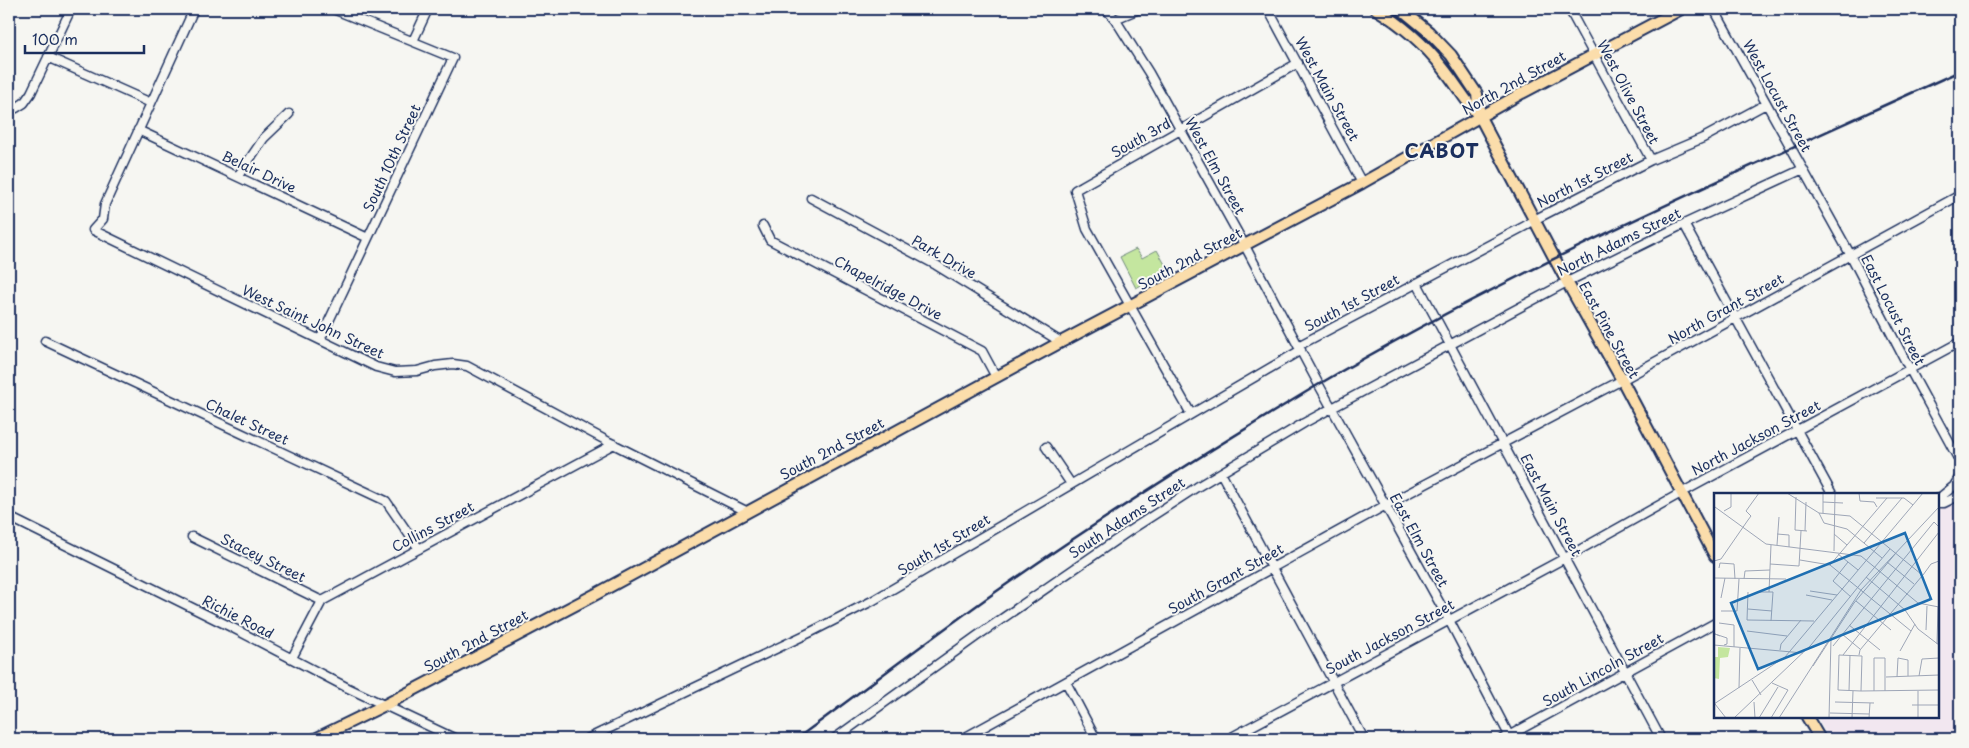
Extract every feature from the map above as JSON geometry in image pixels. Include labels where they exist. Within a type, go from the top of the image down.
[{"type":"main road","points":[[1376,9],[1414,37],[1443,68],[1467,103],[1480,117]]},
{"type":"main road","points":[[1401,9],[1429,32],[1451,55],[1477,94],[1480,117]]},
{"type":"main road","name":"North 2nd Street","points":[[1362,183],[1594,54],[1681,9]]},
{"type":"main road","name":"East Pine Street","points":[[1480,117],[1566,282],[1622,380],[1714,554]]},
{"type":"main road","name":"South 2nd Street","points":[[315,739],[385,705],[598,593],[746,511],[1061,342],[1245,246],[1290,219],[1362,183]]},
{"type":"main road","points":[[1808,718],[1820,739]]},
{"type":"street","points":[[9,107],[16,108],[24,103],[71,9]]},
{"type":"street","name":"West Saint John Street","points":[[194,9],[105,204],[103,219],[93,230],[376,367],[395,372],[417,371],[453,364],[467,366],[746,511]]},
{"type":"street","points":[[333,9],[413,41],[428,9]]},
{"type":"street","name":"West Elm Street","points":[[1106,9],[1115,19],[1149,74],[1332,406]]},
{"type":"street","points":[[1115,19],[1139,9]]},
{"type":"street","name":"West Main Street","points":[[1268,9],[1362,183]]},
{"type":"street","name":"West Olive Street","points":[[1569,9],[1651,160]]},
{"type":"street","name":"West Locust Street","points":[[1714,9],[1803,169]]},
{"type":"street","name":"South 10th Street","points":[[320,340],[453,58],[413,41]]},
{"type":"street","points":[[48,57],[150,103]]},
{"type":"street","name":"South 3rd","points":[[1131,305],[1087,229],[1075,190],[1298,63]]},
{"type":"street","name":"North 1st Street","points":[[1417,283],[1534,220],[1651,160],[1702,138],[1766,104]]},
{"type":"street","points":[[238,176],[264,138],[288,114]]},
{"type":"street","name":"Belair Drive","points":[[138,130],[368,238]]},
{"type":"street","name":"North Adams Street","points":[[1450,344],[1566,282],[1684,224],[1803,169]]},
{"type":"street","name":"East Locust Street","points":[[1803,169],[1960,462]]},
{"type":"street","name":"North Grant Street","points":[[1503,442],[1622,380],[1960,195]]},
{"type":"street","name":"Park Drive","points":[[811,198],[936,266],[1061,342]]},
{"type":"street","points":[[1684,224],[1831,493]]},
{"type":"street","name":"Chapelridge Drive","points":[[763,226],[770,240],[982,351],[996,377]]},
{"type":"street","name":"East Main Street","points":[[1417,283],[1661,739]]},
{"type":"street","name":"South 1st Street","points":[[587,739],[872,601],[1130,451],[1300,348],[1417,283]]},
{"type":"street","points":[[1131,305],[1191,414]]},
{"type":"street","name":"Chalet Street","points":[[46,341],[386,502],[419,549]]},
{"type":"street","name":"North Jackson Street","points":[[1565,558],[1909,368],[1960,342]]},
{"type":"street","name":"South Adams Street","points":[[834,739],[1067,573],[1174,502],[1332,406],[1450,344]]},
{"type":"street","name":"East Elm Street","points":[[1332,406],[1449,620],[1508,738]]},
{"type":"street","name":"South Grant Street","points":[[962,739],[1503,442]]},
{"type":"street","name":"Collins Street","points":[[322,601],[614,444]]},
{"type":"street","points":[[1046,447],[1071,484]]},
{"type":"street","points":[[1222,473],[1271,568],[1364,739]]},
{"type":"street","points":[[1960,477],[1960,490]]},
{"type":"street","points":[[1939,500],[1954,486],[1960,477]]},
{"type":"street","points":[[1939,501],[1944,503],[1960,496]]},
{"type":"street","name":"Richie Road","points":[[9,517],[79,550],[456,739]]},
{"type":"street","name":"Stacey Street","points":[[192,537],[322,601]]},
{"type":"street","name":"South Jackson Street","points":[[1228,739],[1565,558]]},
{"type":"street","points":[[292,658],[322,601]]},
{"type":"street","name":"South Lincoln Street","points":[[1508,738],[1714,624]]},
{"type":"street","points":[[1066,682],[1096,739]]},
{"type":"street","points":[[841,739],[845,731]]},
{"type":"shaded area","points":[[1960,498],[1960,739],[1829,739],[1818,718],[1939,718],[1939,509]]},
{"type":"green space","points":[[1136,249],[1142,258],[1157,250],[1168,270],[1136,288],[1120,257]]},
{"type":"railway","points":[[796,739],[946,627],[1036,564],[1235,435],[1316,386],[1394,342],[1553,259],[1715,182],[1960,71]]},
{"type":"district","name":"CABOT","points":[[1442,151]]}]
